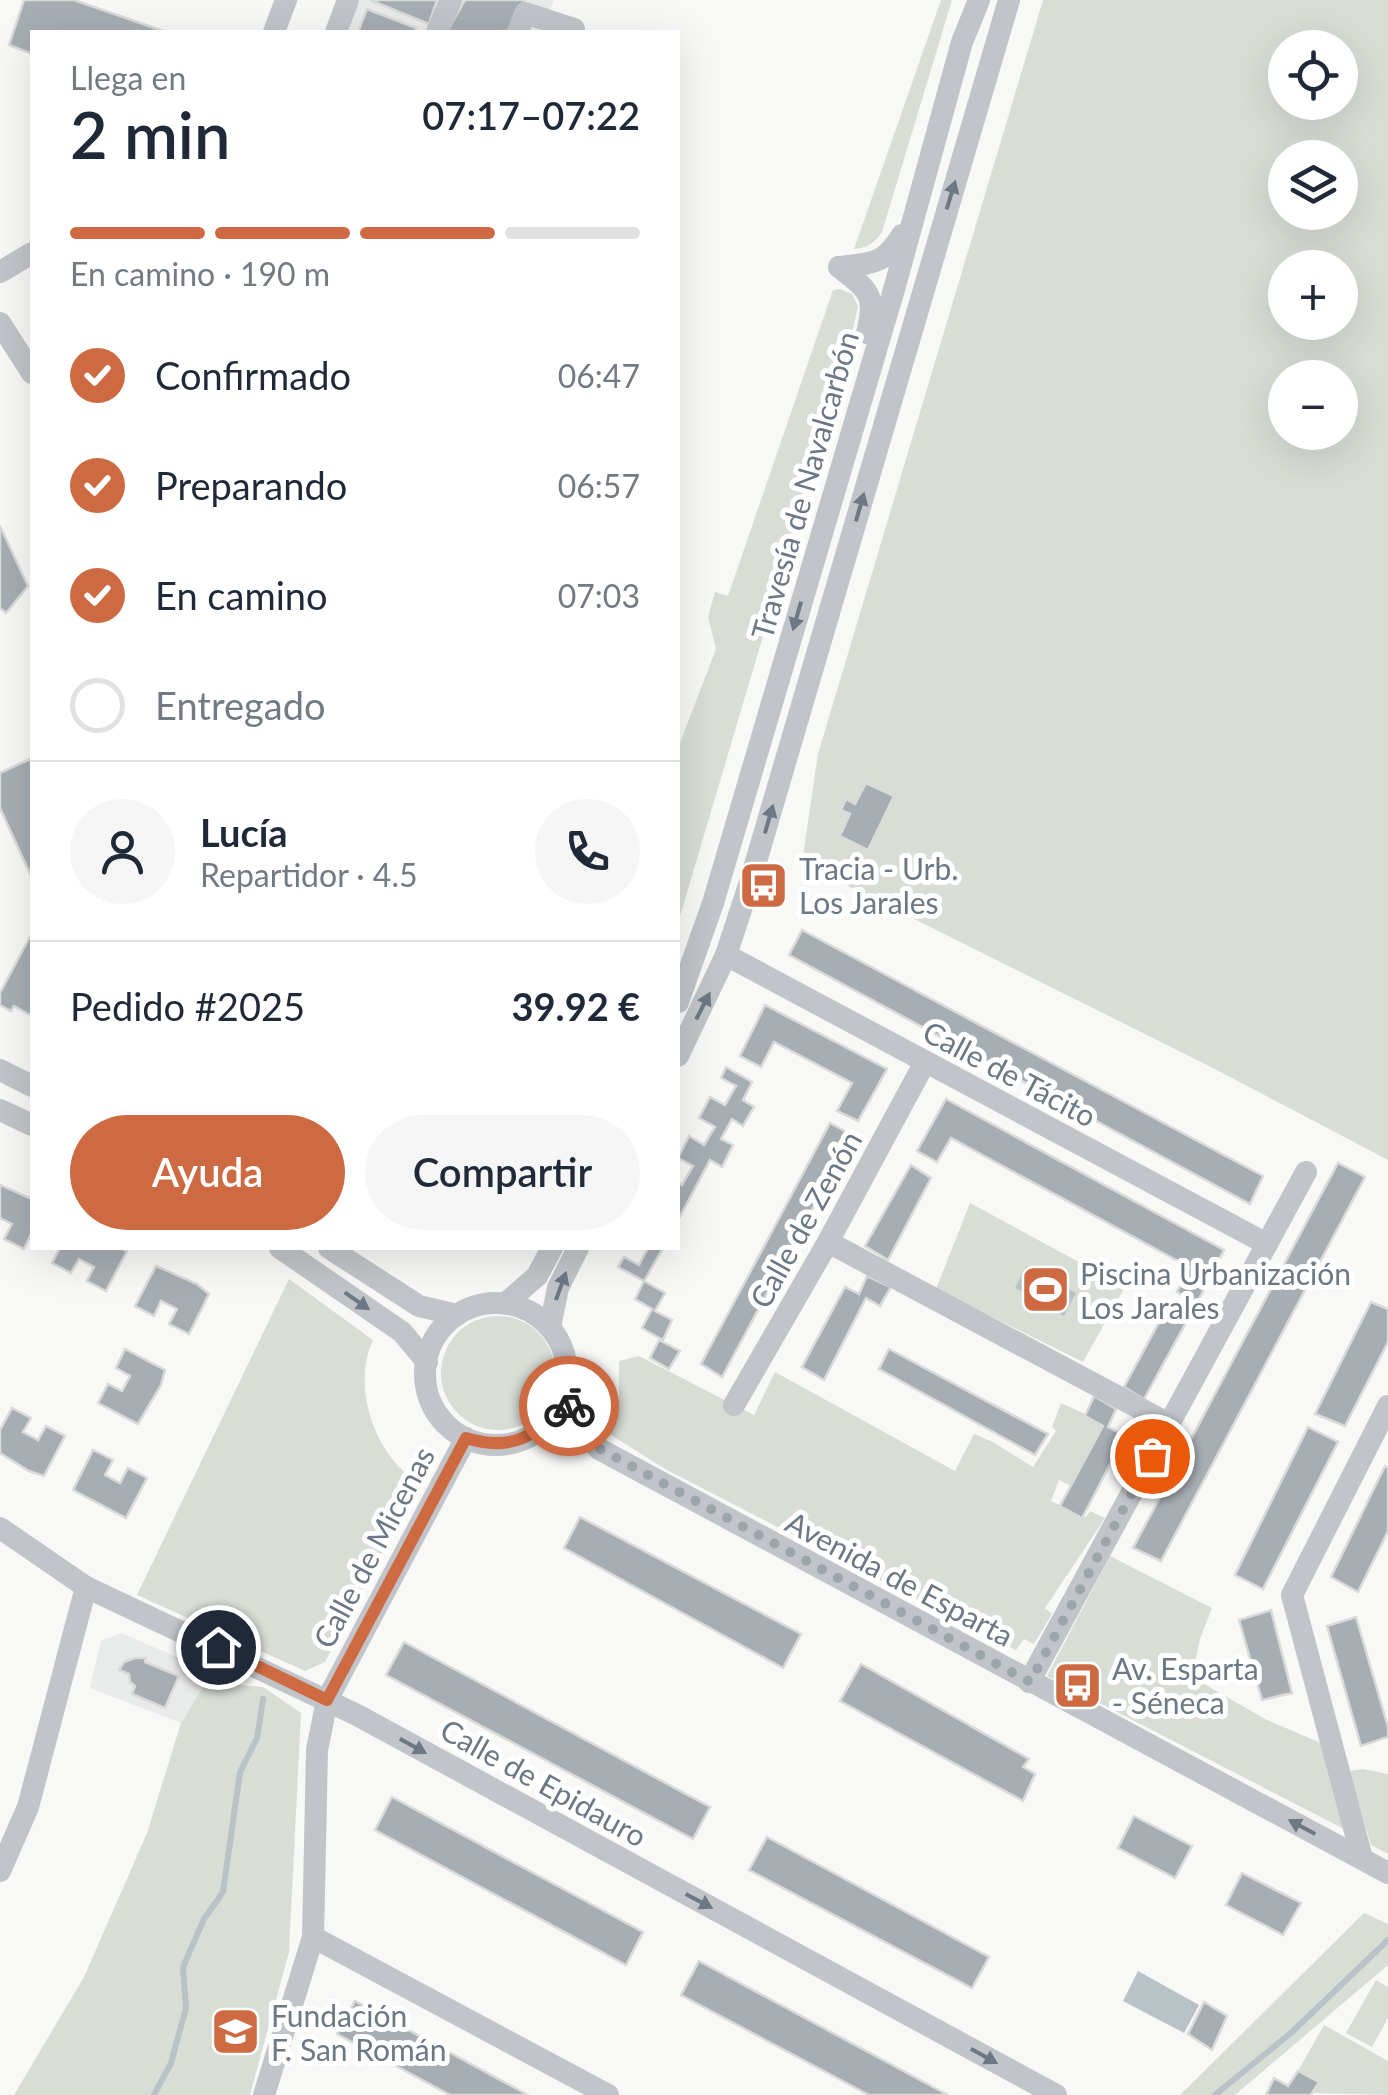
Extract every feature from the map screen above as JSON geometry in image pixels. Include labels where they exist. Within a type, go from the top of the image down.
[{"type":"street","points":[[275,30],[286,0]]},
{"type":"street","points":[[337,30],[348,0]]},
{"type":"street","points":[[437,30],[451,0]]},
{"type":"street","name":"Travesía de Navalcarbón","points":[[680,993],[719,884],[962,42],[979,0]]},
{"type":"street","name":"Travesía de Navalcarbón","points":[[680,1052],[726,954],[750,882],[1009,0]]},
{"type":"street","points":[[519,30],[525,14],[574,29]]},
{"type":"street","points":[[857,412],[849,396],[873,310],[868,290],[839,267],[873,263],[890,255],[912,219]]},
{"type":"street","points":[[0,272],[30,254]]},
{"type":"street","points":[[0,323],[30,370]]},
{"type":"street","name":"Calle de Tácito","points":[[726,954],[1267,1244]]},
{"type":"street","name":"Calle de Zenón","points":[[734,1404],[828,1242],[925,1062]]},
{"type":"street","points":[[1,1079],[30,1086]]},
{"type":"street","points":[[0,1110],[30,1123]]},
{"type":"street","points":[[1030,1682],[1306,1172]]},
{"type":"street","points":[[828,1242],[1169,1424]]},
{"type":"street","points":[[283,1250],[402,1332],[426,1362]]},
{"type":"street","points":[[332,1250],[419,1306],[457,1314]]},
{"type":"street","points":[[506,1304],[537,1276],[551,1250]]},
{"type":"street","points":[[550,1328],[558,1288],[577,1250]]},
{"type":"street","points":[[480,1304],[506,1304],[530,1312],[550,1328],[560,1343],[566,1360],[564,1396],[541,1429],[524,1440],[485,1444],[466,1438],[453,1430],[434,1406],[428,1392],[426,1362],[432,1344],[457,1314],[480,1304]]},
{"type":"street","name":"Avenida de Esparta","points":[[564,1396],[585,1434],[600,1449],[1388,1872]]},
{"type":"street","points":[[1362,1858],[1292,1595],[1388,1406]]},
{"type":"street","name":"Calle de Micenas","points":[[264,2095],[313,1937],[316,1750],[327,1700],[466,1438]]},
{"type":"street","name":"Calle de Epidauro","points":[[0,1528],[86,1586],[327,1700],[1056,2095]]},
{"type":"street","points":[[0,1872],[28,1807],[86,1586]]},
{"type":"street","points":[[313,1937],[608,2095]]},
{"type":"shaded area","points":[[341,0],[554,0],[542,30],[330,30]]},
{"type":"shaded area","points":[[941,0],[952,0],[882,232],[870,244],[854,249]]},
{"type":"shaded area","points":[[1043,0],[1388,0],[1388,1160],[802,863],[818,754]]},
{"type":"shaded area","points":[[833,290],[852,294],[858,306],[852,334],[823,418],[680,916],[680,743],[716,649],[708,617],[715,592],[728,596]]},
{"type":"shaded area","points":[[970,1203],[1125,1287],[1083,1362],[936,1289]]},
{"type":"shaded area","name":"Piscina Urbanización Los Jarales","points":[[1026,1266],[1076,1293],[1064,1316],[1015,1288]]},
{"type":"shaded area","points":[[289,1279],[373,1340],[365,1379],[371,1419],[390,1456],[419,1483],[325,1662],[305,1671],[137,1595]]},
{"type":"shaded area","points":[[498,1316],[520,1321],[538,1333],[550,1351],[555,1373],[550,1395],[538,1413],[520,1425],[498,1430],[476,1425],[458,1413],[446,1395],[441,1373],[446,1351],[458,1333],[476,1321]]},
{"type":"shaded area","points":[[639,1356],[754,1415],[775,1372],[955,1471],[974,1434],[1033,1467],[1056,1431],[1052,1427],[1061,1403],[1107,1424],[1073,1487],[1059,1480],[1051,1501],[1086,1517],[1090,1511],[1105,1518],[1045,1608],[1052,1614],[1034,1644],[1024,1639],[1016,1650],[667,1470],[606,1432],[619,1408],[619,1361]]},
{"type":"shaded area","points":[[1110,1556],[1212,1608],[1192,1677],[1265,1719],[1321,1743],[1342,1828],[1047,1676]]},
{"type":"shaded area","points":[[121,1633],[212,1672],[181,1723],[90,1688],[101,1641]]},
{"type":"shaded area","points":[[206,1682],[263,1687],[301,1713],[289,1952],[250,2095],[14,2095],[84,1977],[147,1833],[181,1723]]},
{"type":"shaded area","points":[[1363,1769],[1388,1774],[1388,1854],[1371,1845],[1349,1771]]},
{"type":"shaded area","points":[[1364,1913],[1388,1924],[1388,1965],[1235,2095],[1180,2095]]},
{"type":"shaded area","points":[[1138,1971],[1199,2005],[1184,2033],[1123,2001]]},
{"type":"shaded area","points":[[1376,1980],[1388,1987],[1388,2018],[1372,2047],[1346,2033]]},
{"type":"shaded area","points":[[1324,2025],[1388,2061],[1388,2095],[1313,2093],[1318,2082],[1298,2071]]},
{"type":"building","points":[[24,0],[74,0],[160,30],[30,30],[30,53],[9,45]]},
{"type":"building","points":[[370,0],[437,0],[429,24]]},
{"type":"building","points":[[465,0],[525,0],[508,30],[448,30]]},
{"type":"building","points":[[367,9],[416,28],[416,30],[359,30]]},
{"type":"building","points":[[0,526],[28,586],[6,613],[0,608]]},
{"type":"building","points":[[30,759],[30,874],[0,808],[0,773]]},
{"type":"building","points":[[866,783],[894,796],[868,850],[840,836],[850,814],[841,810],[846,799],[855,804]]},
{"type":"building","points":[[802,930],[1263,1176],[1250,1204],[789,955]]},
{"type":"building","points":[[30,937],[30,1015],[14,1006],[11,1011],[0,1005],[0,993]]},
{"type":"building","points":[[765,1005],[887,1069],[858,1121],[837,1111],[852,1083],[774,1042],[761,1067],[740,1056]]},
{"type":"building","points":[[726,1067],[752,1082],[743,1100],[754,1107],[743,1126],[732,1119],[721,1139],[733,1145],[722,1167],[710,1160],[680,1216],[680,1184],[693,1166],[680,1159],[680,1154],[689,1136],[704,1145],[715,1127],[699,1118],[710,1097],[725,1105],[736,1086],[721,1078]]},
{"type":"building","points":[[946,1099],[1224,1250],[1197,1303],[1177,1292],[1189,1267],[951,1138],[937,1162],[917,1151]]},
{"type":"building","points":[[830,1123],[852,1135],[722,1377],[701,1364]]},
{"type":"building","points":[[1338,1163],[1365,1177],[1161,1561],[1133,1548]]},
{"type":"building","points":[[911,1165],[931,1178],[888,1260],[865,1246]]},
{"type":"building","points":[[0,1185],[30,1198],[30,1236],[24,1249],[4,1239],[12,1224],[0,1218]]},
{"type":"building","points":[[59,1250],[127,1251],[106,1291],[87,1281],[94,1267],[79,1259],[71,1273],[52,1263]]},
{"type":"building","points":[[647,1250],[662,1250],[644,1281],[618,1267],[624,1257],[639,1265]]},
{"type":"building","points":[[156,1266],[197,1284],[209,1294],[189,1334],[169,1324],[177,1309],[161,1301],[154,1316],[135,1306]]},
{"type":"building","points":[[867,1276],[891,1287],[880,1306],[866,1298],[824,1380],[802,1367],[845,1287],[859,1294]]},
{"type":"building","points":[[644,1281],[665,1293],[655,1311],[672,1320],[663,1340],[642,1328],[652,1309],[635,1299]]},
{"type":"building","points":[[1371,1302],[1388,1309],[1388,1342],[1345,1426],[1315,1414]]},
{"type":"building","points":[[1168,1306],[1189,1317],[1144,1399],[1124,1387]]},
{"type":"building","points":[[659,1340],[680,1351],[669,1369],[650,1358]]},
{"type":"building","points":[[125,1349],[165,1370],[161,1385],[138,1424],[98,1403],[108,1384],[122,1391],[130,1376],[116,1368]]},
{"type":"building","points":[[889,1349],[1048,1434],[1035,1455],[879,1369]]},
{"type":"building","points":[[1094,1396],[1116,1409],[1108,1427],[1125,1436],[1082,1518],[1060,1506],[1103,1426],[1085,1416]]},
{"type":"building","points":[[12,1408],[31,1418],[23,1432],[38,1440],[46,1426],[65,1436],[44,1476],[0,1453],[0,1430]]},
{"type":"building","points":[[1308,1427],[1338,1442],[1263,1589],[1235,1575]]},
{"type":"building","points":[[93,1450],[113,1460],[105,1475],[120,1483],[128,1468],[147,1478],[126,1518],[73,1490]]},
{"type":"building","points":[[1385,1466],[1388,1531],[1358,1592],[1331,1577]]},
{"type":"building","points":[[580,1517],[801,1634],[783,1668],[564,1548]]},
{"type":"building","points":[[1271,1610],[1292,1693],[1262,1700],[1239,1620]]},
{"type":"building","points":[[1356,1617],[1388,1727],[1388,1737],[1361,1746],[1327,1626]]},
{"type":"building","points":[[404,1642],[710,1807],[693,1839],[386,1675]]},
{"type":"building","points":[[146,1658],[145,1662],[179,1676],[165,1708],[132,1694],[135,1686],[129,1674],[119,1670],[124,1662]]},
{"type":"building","points":[[861,1664],[1029,1759],[1023,1767],[1035,1774],[1023,1801],[840,1701]]},
{"type":"building","points":[[392,1797],[643,1932],[626,1965],[375,1830]]},
{"type":"building","points":[[1134,1816],[1192,1846],[1175,1878],[1118,1848]]},
{"type":"building","points":[[767,1837],[989,1957],[972,1988],[749,1870]]},
{"type":"building","points":[[1242,1873],[1301,1903],[1283,1935],[1226,1905]]},
{"type":"building","points":[[699,1961],[948,2095],[869,2095],[681,1995]]},
{"type":"building","points":[[355,2001],[528,2095],[450,2095],[337,2034]]},
{"type":"building","points":[[1204,2002],[1227,2016],[1212,2050],[1188,2034]]},
{"type":"building","points":[[1298,2071],[1319,2082],[1311,2095],[1266,2095],[1274,2078],[1288,2086]]},
{"type":"waterway","points":[[154,2095],[171,2063],[186,2008],[183,1967],[204,1919],[223,1892],[240,1772],[257,1738],[263,1699]]},
{"type":"waterway","points":[[1215,2095],[1292,2032],[1388,1940]]},
{"type":"way so far","points":[[569,1406],[585,1434],[600,1449],[1030,1682],[1152,1456]]},
{"type":"place","name":"Tracia - Urb. Los Jarales","points":[[764,885]]},
{"type":"place","name":"Piscina Urbanización Los Jarales","points":[[1045,1290]]},
{"type":"place","name":"Av. Esparta - Séneca","points":[[1077,1685]]},
{"type":"place","name":"Fundación F. San Román","points":[[236,2032]]},
{"type":"route","points":[[218,1647],[327,1700],[466,1438],[485,1444],[524,1440],[541,1429],[564,1396],[569,1406]]}]
